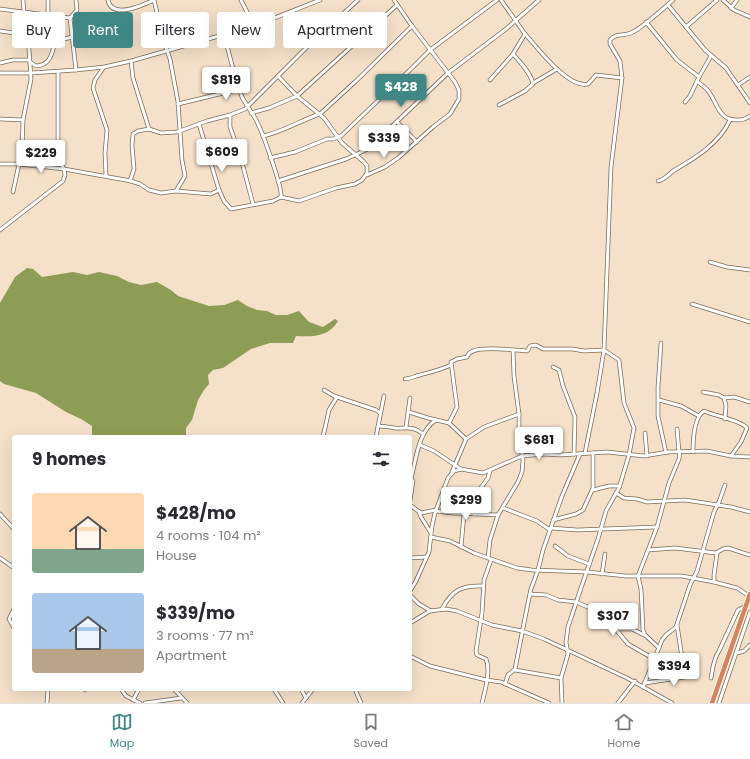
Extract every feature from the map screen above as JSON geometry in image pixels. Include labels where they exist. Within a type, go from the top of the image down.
[{"type":"highway","points":[[712,703],[750,595]]},
{"type":"street","points":[[0,10],[24,12],[23,0]]},
{"type":"street","points":[[48,0],[48,12]]},
{"type":"street","points":[[70,18],[77,10],[76,0]]},
{"type":"street","points":[[108,0],[111,7],[116,10],[129,9],[154,0],[170,59],[178,104],[182,160],[185,176],[176,191]]},
{"type":"street","points":[[139,0],[140,6]]},
{"type":"street","points":[[240,0],[246,12]]},
{"type":"street","points":[[275,18],[320,0]]},
{"type":"street","points":[[130,181],[134,169],[132,145],[133,134],[138,131],[149,129],[155,132],[166,133],[180,131],[242,111],[248,107],[309,45],[358,0]]},
{"type":"street","points":[[199,124],[219,190],[224,201],[231,209],[274,201],[281,197],[299,201],[336,188],[355,184],[366,176],[385,167],[398,158],[450,114],[459,99],[459,90],[448,73],[394,0]]},
{"type":"street","points":[[270,158],[294,152],[326,139],[338,137],[344,134],[430,50],[497,0]]},
{"type":"street","points":[[501,0],[525,34],[546,59],[573,80],[585,85],[591,82],[596,76],[622,78]]},
{"type":"street","points":[[278,181],[357,155],[368,149],[448,73],[516,20],[539,0]]},
{"type":"street","points":[[585,453],[597,393],[605,339],[611,167],[622,78],[620,61],[610,44],[610,40],[614,36],[630,33],[673,0]]},
{"type":"street","points":[[686,27],[717,0]]},
{"type":"street","points":[[723,0],[737,12],[750,17]]},
{"type":"street","points":[[731,8],[737,0]]},
{"type":"street","points":[[251,113],[269,108],[298,96],[397,5]]},
{"type":"street","points":[[668,5],[711,56],[726,68],[750,103]]},
{"type":"street","points":[[65,17],[70,18]]},
{"type":"street","points":[[0,63],[10,61],[29,61],[36,66],[44,64],[52,55],[55,42],[73,37],[70,18]]},
{"type":"street","points":[[646,22],[677,60],[699,76]]},
{"type":"street","points":[[263,136],[290,127],[312,116],[320,114],[412,26]]},
{"type":"street","points":[[0,31],[12,33]]},
{"type":"street","points":[[490,80],[513,54],[525,34]]},
{"type":"street","points":[[0,73],[58,72],[104,67],[217,37]]},
{"type":"street","points":[[13,192],[22,150],[23,120],[30,86],[31,73],[28,48]]},
{"type":"street","points":[[74,48],[76,70]]},
{"type":"street","points":[[228,48],[240,90],[251,113],[259,124],[282,193],[281,197]]},
{"type":"street","points":[[513,54],[533,83]]},
{"type":"street","points":[[685,102],[690,96],[699,76],[711,56]]},
{"type":"street","points":[[131,61],[133,78],[149,129]]},
{"type":"street","points":[[104,67],[96,77],[93,85],[94,93],[107,130],[105,153],[106,176]]},
{"type":"street","points":[[499,105],[525,91],[533,83],[557,69]]},
{"type":"street","points":[[0,230],[64,181],[64,169],[58,157],[58,72]]},
{"type":"street","points":[[278,76],[298,96],[320,114],[348,148],[364,162],[367,166],[366,176]]},
{"type":"street","points":[[738,85],[750,77]]},
{"type":"street","points":[[697,81],[707,89],[723,116],[730,120],[743,120],[750,116]]},
{"type":"street","points":[[178,104],[240,90]]},
{"type":"street","points":[[230,115],[230,127],[240,155],[253,204]]},
{"type":"street","points":[[0,119],[23,120]]},
{"type":"street","points":[[658,181],[695,159],[718,139],[730,120]]},
{"type":"street","points":[[397,122],[417,142]]},
{"type":"street","points":[[0,164],[19,164],[64,169],[106,176],[140,184],[148,190],[160,193],[176,191],[208,194],[219,190]]},
{"type":"street","points":[[710,262],[728,267],[750,270]]},
{"type":"street","points":[[692,304],[750,322]]},
{"type":"street","points":[[661,343],[658,382],[659,425],[666,453]]},
{"type":"street","points":[[405,379],[435,372],[450,365],[451,361],[467,357],[475,350],[528,350],[530,346],[534,345],[543,349],[572,349],[584,351],[604,349],[618,360],[624,403],[634,428],[630,455],[620,486],[606,511],[576,602],[567,635],[567,656],[561,678],[562,703]]},
{"type":"street","points":[[482,703],[488,674],[487,663],[484,658],[476,653],[481,621],[484,577],[490,559],[490,540],[498,515],[521,476],[522,456],[519,436],[519,414],[514,376],[513,350]]},
{"type":"street","points":[[449,423],[457,407],[450,365]]},
{"type":"street","points":[[553,367],[559,370],[563,386],[575,417],[574,454]]},
{"type":"street","points":[[324,390],[337,397],[380,413]]},
{"type":"street","points":[[703,392],[719,395],[724,398],[734,397],[750,402]]},
{"type":"street","points":[[376,435],[384,396]]},
{"type":"street","points":[[324,435],[330,410],[337,397]]},
{"type":"street","points":[[406,427],[410,398]]},
{"type":"street","points":[[724,398],[726,406],[726,419]]},
{"type":"street","points":[[659,400],[681,406],[700,416]]},
{"type":"street","points":[[693,452],[696,426],[702,412],[704,411],[744,425],[747,429],[738,447],[731,456]]},
{"type":"street","points":[[409,412],[449,423],[466,439]]},
{"type":"street","points":[[412,588],[429,552],[436,510],[448,478],[466,439],[484,428],[519,414]]},
{"type":"street","points":[[412,475],[423,434],[430,424],[436,420]]},
{"type":"street","points":[[378,426],[395,428],[406,427],[416,429],[423,434]]},
{"type":"street","points":[[659,648],[645,635],[642,629],[642,589],[638,576],[657,527],[679,459],[678,429]]},
{"type":"street","points":[[645,433],[647,456]]},
{"type":"street","points":[[420,445],[434,451],[461,470]]},
{"type":"street","points":[[452,472],[461,470],[479,473],[490,471],[522,456],[544,454],[560,455],[608,452],[647,456],[679,451],[714,452],[731,456],[750,457]]},
{"type":"street","points":[[553,520],[568,517],[581,512],[593,490],[592,453]]},
{"type":"street","points":[[505,684],[508,675],[515,670],[530,594],[543,550],[563,492],[580,454]]},
{"type":"street","points":[[475,514],[480,503],[480,489],[488,478],[490,471]]},
{"type":"street","points":[[644,685],[664,637],[675,629],[677,625],[690,585],[694,578],[714,512],[725,485]]},
{"type":"street","points":[[593,490],[609,486],[620,486]]},
{"type":"street","points":[[616,493],[624,498],[647,502],[685,500],[731,507],[750,512]]},
{"type":"street","points":[[412,507],[419,512],[431,536],[450,541],[474,553],[517,568],[694,578],[737,588],[750,595]]},
{"type":"street","points":[[503,508],[538,521],[550,529],[577,530],[657,527]]},
{"type":"street","points":[[419,512],[426,513],[436,510],[464,514],[498,515]]},
{"type":"street","points":[[0,514],[12,527]]},
{"type":"street","points":[[461,547],[464,514]]},
{"type":"street","points":[[555,546],[568,556],[589,564]]},
{"type":"street","points":[[648,550],[675,548],[717,553],[728,548],[750,555]]},
{"type":"street","points":[[714,582],[717,553]]},
{"type":"street","points":[[602,574],[605,554]]},
{"type":"street","points":[[412,558],[426,557]]},
{"type":"street","points":[[0,558],[12,567]]},
{"type":"street","points":[[442,609],[450,596],[459,589],[470,586],[483,586]]},
{"type":"street","points":[[530,594],[545,594],[560,601],[576,602],[590,608],[615,629],[628,644],[654,659]]},
{"type":"street","points":[[412,597],[419,604],[431,611]]},
{"type":"street","points":[[711,678],[715,656],[719,651],[734,616],[738,610],[746,606]]},
{"type":"street","points":[[412,622],[431,611],[442,609],[457,611],[481,621],[544,639],[644,685],[672,703]]},
{"type":"street","points":[[719,703],[750,612]]},
{"type":"street","points":[[12,613],[9,620],[12,625]]},
{"type":"street","points":[[677,625],[683,664]]},
{"type":"street","points":[[615,629],[632,630],[645,635]]},
{"type":"street","points":[[737,653],[744,652],[750,644]]},
{"type":"street","points":[[412,657],[430,666],[505,684],[549,703]]},
{"type":"street","points":[[515,670],[561,678]]},
{"type":"street","points":[[644,685],[688,676],[697,672]]},
{"type":"street","points":[[618,703],[635,681]]},
{"type":"street","points":[[47,703],[48,691]]},
{"type":"street","points":[[122,691],[124,695],[140,703]]},
{"type":"street","points":[[133,700],[138,691]]},
{"type":"street","points":[[176,691],[187,703]]},
{"type":"street","points":[[275,691],[283,703]]},
{"type":"street","points":[[302,691],[306,698]]},
{"type":"street","points":[[302,703],[311,691]]},
{"type":"street","points":[[356,691],[361,703]]},
{"type":"street","points":[[145,703],[181,698]]},
{"type":"shaded area","points":[[27,268],[33,269],[42,277],[73,272],[87,275],[99,272],[117,276],[129,282],[141,285],[157,282],[178,296],[209,306],[224,305],[238,300],[257,310],[267,311],[276,315],[287,315],[299,311],[309,322],[323,327],[335,319],[338,321],[330,330],[320,335],[296,336],[293,343],[270,343],[251,349],[223,368],[213,370],[208,375],[209,384],[198,400],[192,420],[186,428],[186,435],[92,435],[92,426],[81,419],[66,412],[36,393],[4,384],[0,381],[0,303],[15,277]]}]
